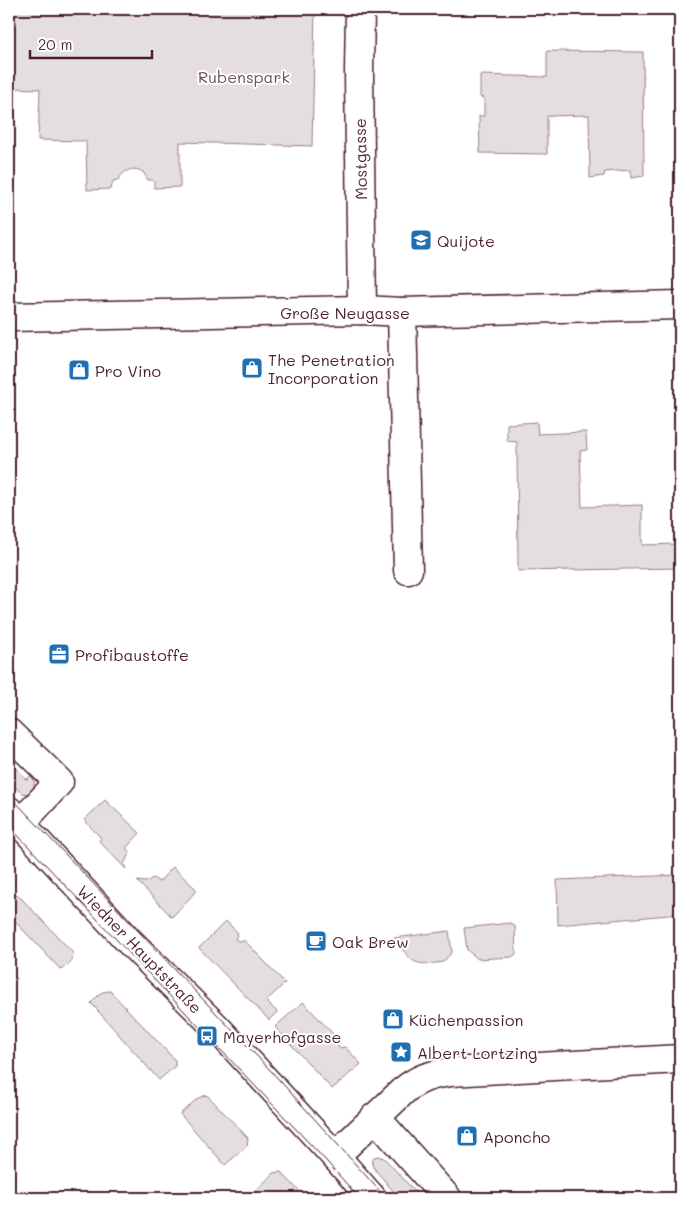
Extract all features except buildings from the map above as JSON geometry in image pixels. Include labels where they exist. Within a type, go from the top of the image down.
[{"type":"street","name":"Mostgasse","points":[[360,9],[362,310]]},
{"type":"street","name":"Große Neugasse","points":[[9,317],[362,310],[402,312],[680,305]]},
{"type":"street","points":[[402,312],[408,570]]},
{"type":"street","points":[[9,733],[58,782],[15,817]]},
{"type":"street","name":"Wiedner Hauptstraße","points":[[15,817],[128,940],[216,1027],[372,1198]]},
{"type":"street","points":[[335,1156],[414,1082],[426,1076],[439,1073],[680,1060]]},
{"type":"street","points":[[375,1117],[447,1198]]},
{"type":"green space","name":"Rubenspark","points":[[9,9],[315,9],[312,146],[180,142],[180,187],[154,188],[154,182],[148,180],[143,172],[132,169],[126,171],[118,180],[113,181],[111,189],[87,190],[86,141],[38,140],[40,89],[9,88]]},
{"type":"green space","points":[[547,51],[643,52],[644,176],[631,178],[630,170],[605,172],[604,176],[590,178],[589,115],[547,116],[547,154],[480,153],[479,116],[484,116],[484,98],[480,97],[480,75],[547,77]]},
{"type":"green space","points":[[537,422],[538,434],[586,432],[587,450],[580,451],[582,507],[642,505],[642,545],[680,544],[680,568],[518,571],[517,442],[507,441],[507,424]]},
{"type":"green space","points":[[9,761],[27,780],[31,775],[33,778],[34,785],[28,794],[22,793],[9,782]]},
{"type":"green space","points":[[105,800],[140,833],[126,848],[130,852],[124,864],[126,869],[99,841],[101,838],[84,820]]},
{"type":"green space","points":[[173,867],[197,890],[172,917],[137,881],[146,882],[153,878],[159,882]]},
{"type":"green space","points":[[680,875],[680,914],[558,925],[557,880]]},
{"type":"green space","points":[[14,894],[21,898],[73,953],[72,961],[61,970],[9,915],[9,899]]},
{"type":"green space","points":[[226,921],[238,933],[235,939],[245,941],[285,983],[266,1001],[277,1012],[269,1020],[199,948]]},
{"type":"green space","points":[[510,923],[515,926],[516,954],[512,957],[478,959],[467,950],[464,928]]},
{"type":"green space","points":[[449,931],[452,952],[443,962],[418,963],[405,953],[394,938]]},
{"type":"green space","points":[[110,991],[175,1060],[175,1066],[159,1080],[91,1003],[102,992]]},
{"type":"green space","points":[[303,1002],[337,1038],[336,1044],[339,1048],[345,1047],[361,1064],[332,1089],[275,1027]]},
{"type":"green space","points":[[207,1095],[248,1138],[247,1146],[225,1165],[180,1114],[198,1098]]},
{"type":"green space","points":[[374,1157],[384,1158],[421,1198],[399,1198],[373,1167]]},
{"type":"green space","points":[[281,1172],[306,1198],[256,1198],[252,1194],[274,1173]]},
{"type":"tram line","points":[[9,795],[272,1072],[386,1198]]},
{"type":"tram line","points":[[9,826],[359,1198]]},
{"type":"place","name":"Quijote","points":[[421,240]]},
{"type":"place","name":"The Penetration Incorporation","points":[[252,368]]},
{"type":"place","name":"Pro Vino","points":[[79,370]]},
{"type":"place","name":"Profibaustoffe","points":[[59,654]]},
{"type":"place","name":"Oak Brew","points":[[316,941]]},
{"type":"place","name":"Küchenpassion","points":[[393,1019]]},
{"type":"place","name":"Mayerhofgasse","points":[[207,1036]]},
{"type":"place","name":"Albert Lortzing","points":[[401,1052]]},
{"type":"place","name":"Aponcho","points":[[467,1136]]}]
